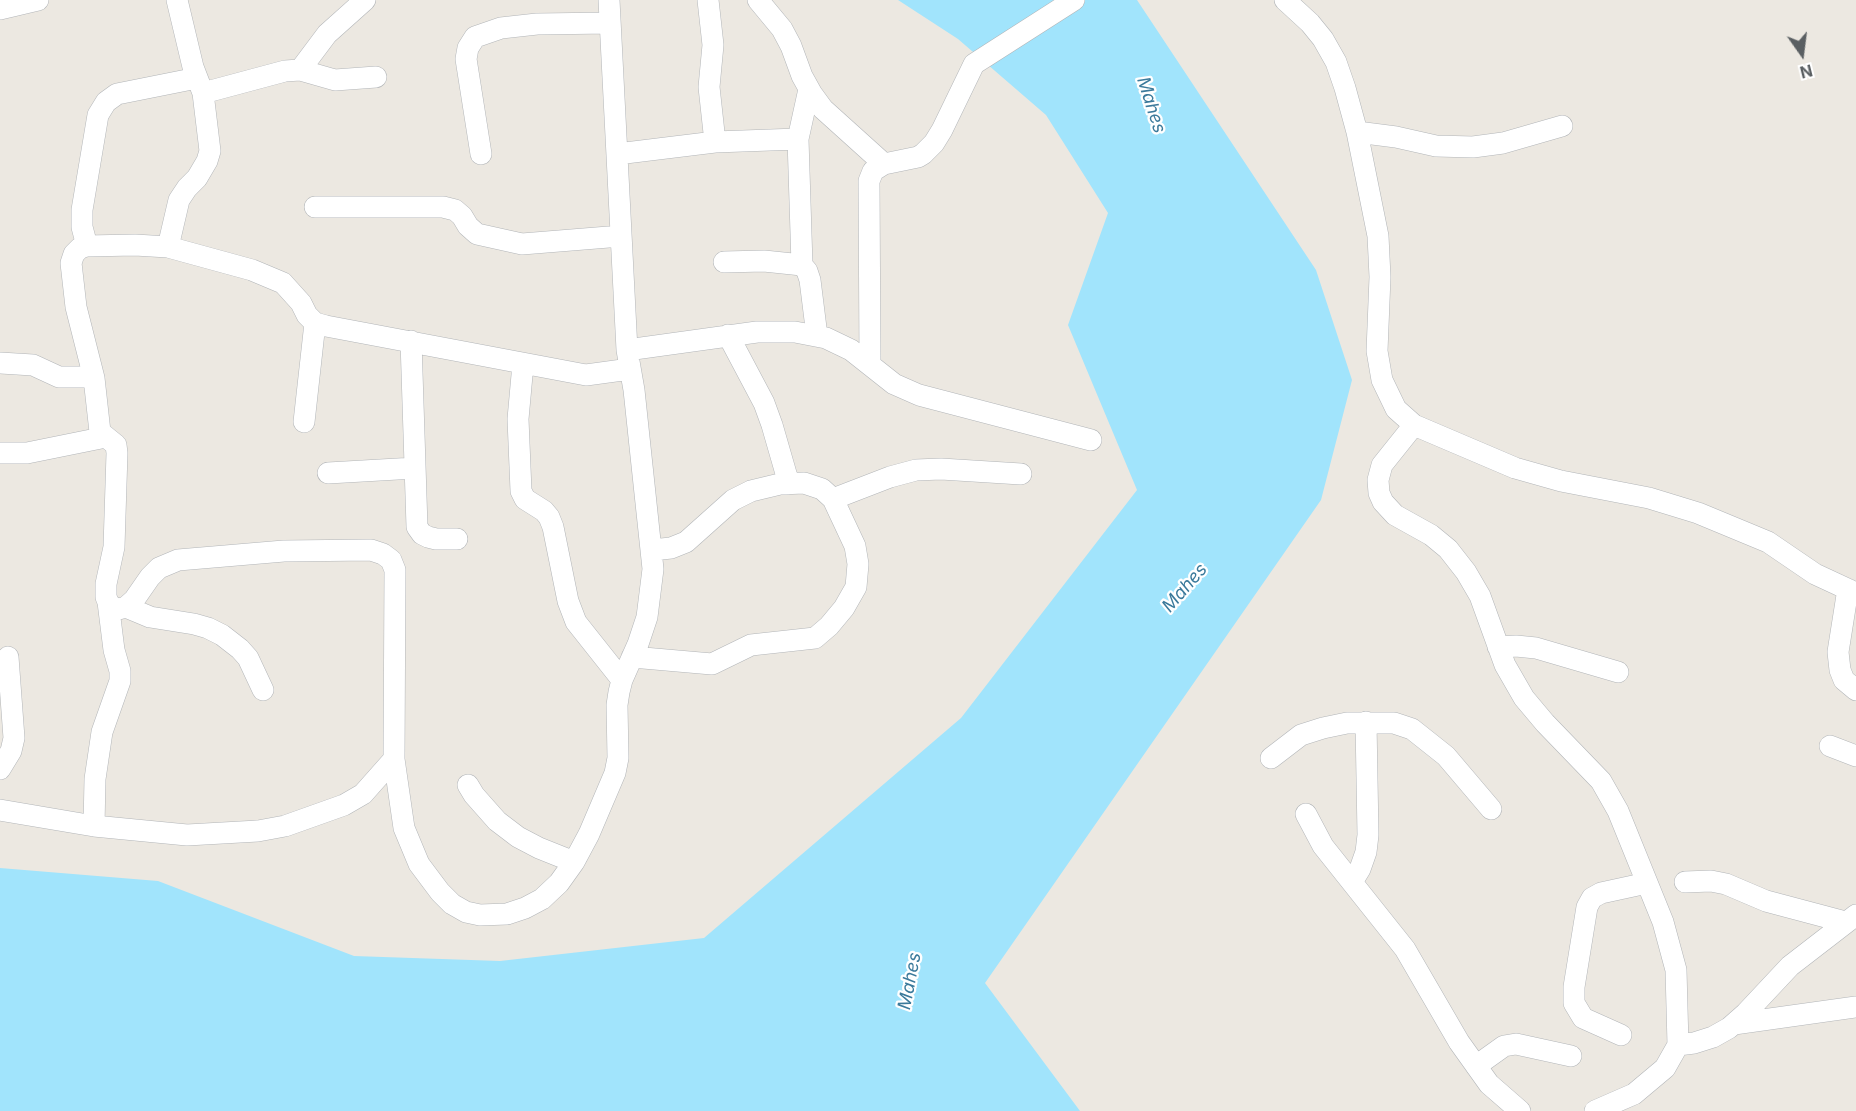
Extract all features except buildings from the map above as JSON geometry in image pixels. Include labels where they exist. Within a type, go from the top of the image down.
[{"type":"street","points":[[0,9],[38,0]]},
{"type":"street","points":[[168,247],[179,200],[197,178],[210,151],[200,86],[193,67],[177,0]]},
{"type":"street","points":[[300,70],[327,34],[365,0]]},
{"type":"street","points":[[117,604],[134,600],[159,568],[178,560],[284,551],[371,550],[383,554],[392,560],[395,570],[394,759],[404,828],[418,864],[452,904],[466,912],[480,915],[507,915],[525,908],[542,899],[559,883],[574,862],[615,773],[618,759],[617,705],[622,680],[647,617],[652,568],[652,550],[629,360],[609,0]]},
{"type":"street","points":[[708,0],[713,45],[709,81],[715,142]]},
{"type":"street","points":[[759,0],[782,28],[809,89],[823,109],[884,164]]},
{"type":"street","points":[[870,363],[869,181],[873,171],[884,164],[918,157],[934,143],[952,111],[967,73],[974,64],[1074,0]]},
{"type":"street","points":[[1285,0],[1310,23],[1323,39],[1336,62],[1357,132],[1380,257],[1377,351],[1382,380],[1396,409],[1414,425],[1515,468],[1561,481],[1649,498],[1698,513],[1768,542],[1815,574],[1852,591],[1838,652],[1840,670],[1844,680],[1856,690]]},
{"type":"street","points":[[481,154],[466,59],[468,48],[475,37],[501,28],[537,24],[610,23]]},
{"type":"street","points":[[87,246],[82,227],[82,210],[98,115],[106,102],[117,94],[200,86],[300,70],[335,80],[376,77]]},
{"type":"street","points":[[809,89],[798,139],[802,265],[810,280],[817,336]]},
{"type":"street","points":[[1357,132],[1396,137],[1436,146],[1473,147],[1503,142],[1562,126]]},
{"type":"street","points":[[617,154],[715,142],[798,139]]},
{"type":"street","points":[[315,207],[443,207],[455,210],[477,234],[522,244],[621,237]]},
{"type":"street","points":[[263,690],[248,658],[222,635],[201,626],[150,617],[117,604],[106,597],[106,584],[114,547],[118,464],[116,445],[100,432],[93,377],[76,307],[71,272],[74,254],[87,246],[168,247],[271,277],[283,283],[293,292],[307,315],[315,323],[586,375],[629,360],[728,335],[785,332],[817,336],[851,350],[894,384],[919,395],[1091,440]]},
{"type":"street","points":[[724,262],[764,261],[802,265]]},
{"type":"street","points":[[304,422],[315,323]]},
{"type":"street","points":[[728,335],[764,403],[789,484]]},
{"type":"street","points":[[411,341],[417,527],[422,534],[436,540],[457,539]]},
{"type":"street","points":[[0,363],[33,365],[59,377],[93,377]]},
{"type":"street","points":[[523,364],[518,418],[521,490],[525,499],[549,517],[568,601],[576,622],[622,680]]},
{"type":"street","points":[[1414,425],[1382,465],[1377,480],[1383,502],[1395,515],[1431,535],[1448,549],[1466,572],[1480,596],[1505,665],[1524,698],[1601,781],[1618,811],[1662,922],[1677,970],[1678,1045],[1665,1068],[1634,1094],[1595,1111]]},
{"type":"street","points":[[0,453],[27,453],[106,437]]},
{"type":"street","points":[[327,473],[416,468]]},
{"type":"street","points":[[833,499],[872,483],[916,470],[941,469],[1021,474]]},
{"type":"street","points":[[632,657],[712,664],[762,642],[780,643],[815,638],[844,608],[856,587],[858,564],[855,546],[833,499],[822,489],[804,483],[751,491],[733,500],[686,542],[671,548],[652,550]]},
{"type":"street","points":[[94,826],[95,778],[102,732],[120,681],[120,671],[114,650],[117,604]]},
{"type":"street","points":[[1498,647],[1536,648],[1618,672]]},
{"type":"street","points":[[0,769],[11,752],[14,738],[8,657]]},
{"type":"street","points":[[1352,882],[1366,852],[1368,835],[1366,722]]},
{"type":"street","points":[[1270,758],[1301,735],[1323,728],[1347,723],[1394,723],[1412,729],[1446,756],[1491,809]]},
{"type":"street","points":[[1830,746],[1856,756]]},
{"type":"street","points":[[0,810],[94,826],[187,835],[238,834],[285,826],[344,805],[363,794],[394,759]]},
{"type":"street","points":[[468,785],[497,821],[518,837],[574,862]]},
{"type":"street","points":[[1306,814],[1323,846],[1405,949],[1459,1042],[1476,1066],[1489,1084],[1520,1111]]},
{"type":"street","points":[[1685,882],[1711,881],[1726,884],[1766,902],[1850,919]]},
{"type":"street","points":[[1621,1035],[1583,1018],[1574,1003],[1574,987],[1587,907],[1592,898],[1601,893],[1647,884]]},
{"type":"street","points":[[1678,1045],[1713,1037],[1734,1024],[1790,966],[1850,919]]},
{"type":"street","points":[[1734,1024],[1856,1007]]},
{"type":"street","points":[[1476,1066],[1504,1046],[1516,1044],[1570,1056]]},
{"type":"water","name":"Mahes","points":[[898,0],[1137,0],[1316,270],[1352,380],[1321,500],[985,983],[1080,1111],[0,1111],[0,868],[158,881],[354,956],[500,961],[704,938],[961,718],[1137,490],[1068,325],[1108,213],[1046,115],[958,39]]}]
